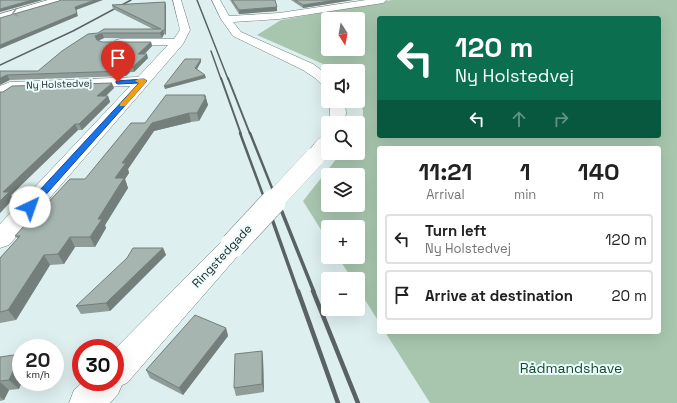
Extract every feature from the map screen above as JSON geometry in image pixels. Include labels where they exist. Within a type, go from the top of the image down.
[{"type":"street","points":[[0,17],[57,0]]},
{"type":"street","points":[[0,239],[184,36],[185,30],[177,0]]},
{"type":"street","points":[[216,0],[226,19],[237,34],[308,67],[321,76]]},
{"type":"street","points":[[226,19],[279,16],[383,0]]},
{"type":"street","points":[[112,42],[179,42]]},
{"type":"street","name":"Ny Holstedvej","points":[[0,93],[10,86],[144,81]]},
{"type":"street","name":"Ringstedgade","points":[[124,362],[314,158],[321,148]]},
{"type":"street","points":[[87,403],[98,391]]},
{"type":"green space","name":"Rådmandshave","points":[[392,0],[677,0],[677,403],[430,403],[386,334],[661,334],[661,146],[377,146],[377,319],[365,300],[365,272],[348,272],[342,264],[365,264],[365,220],[321,220],[321,230],[303,201],[321,178],[321,212],[365,212],[365,168],[329,168],[335,160],[365,160],[365,116],[363,116],[362,108],[365,108],[365,64],[323,64],[257,35],[281,20],[321,13],[321,56],[365,56],[365,12],[325,12]]},
{"type":"building","points":[[0,0],[32,0],[0,9]]},
{"type":"building","points":[[60,0],[95,0],[75,7],[77,13],[0,45],[0,18]]},
{"type":"building","points":[[232,0],[275,0],[277,7],[239,10]]},
{"type":"building","points":[[295,0],[336,0],[303,5]]},
{"type":"building","points":[[165,2],[165,30],[160,33],[102,33],[95,36],[97,40],[102,42],[151,42],[138,54],[147,54],[133,67],[128,67],[124,71],[7,75],[0,78],[0,71],[38,71],[62,51],[88,34],[98,33],[104,29],[161,29],[112,5]]},
{"type":"building","points":[[185,59],[201,59],[195,68],[205,75],[164,86]]},
{"type":"building","points":[[112,83],[97,96],[108,96],[79,124],[75,124],[3,192],[9,192],[0,201],[0,92],[3,92],[12,86]]},
{"type":"building","points":[[166,95],[205,95],[204,97],[206,97],[197,113],[189,113],[152,123],[122,163],[126,163],[115,178],[124,178],[98,219],[102,219],[90,237],[70,237],[58,254],[44,255],[8,310],[0,312],[0,258],[20,236],[15,236],[39,209],[42,209],[70,179],[85,179],[131,123],[145,123]]},
{"type":"building","points":[[133,248],[163,248],[106,303],[76,306],[127,258]]},
{"type":"building","points":[[195,315],[226,328],[179,388],[146,370]]},
{"type":"building","points":[[262,351],[262,384],[234,388],[235,354]]},
{"type":"building","points":[[12,355],[12,374],[9,380],[0,381],[0,357]]},
{"type":"railway","points":[[0,65],[73,31],[131,0]]},
{"type":"railway","points":[[197,0],[228,79]]},
{"type":"railway","points":[[211,51],[221,79]]},
{"type":"railway","points":[[221,78],[241,134]]},
{"type":"railway","points":[[228,78],[250,134]]},
{"type":"railway","points":[[240,133],[266,203]]},
{"type":"railway","points":[[250,133],[278,203]]},
{"type":"railway","points":[[266,202],[298,292]]},
{"type":"railway","points":[[278,202],[314,292]]},
{"type":"railway","points":[[298,291],[338,403]]},
{"type":"railway","points":[[313,291],[358,403]]},
{"type":"slow traffic","points":[[122,105],[144,81],[138,81]]},
{"type":"route","points":[[30,207],[144,81],[118,82]]}]
